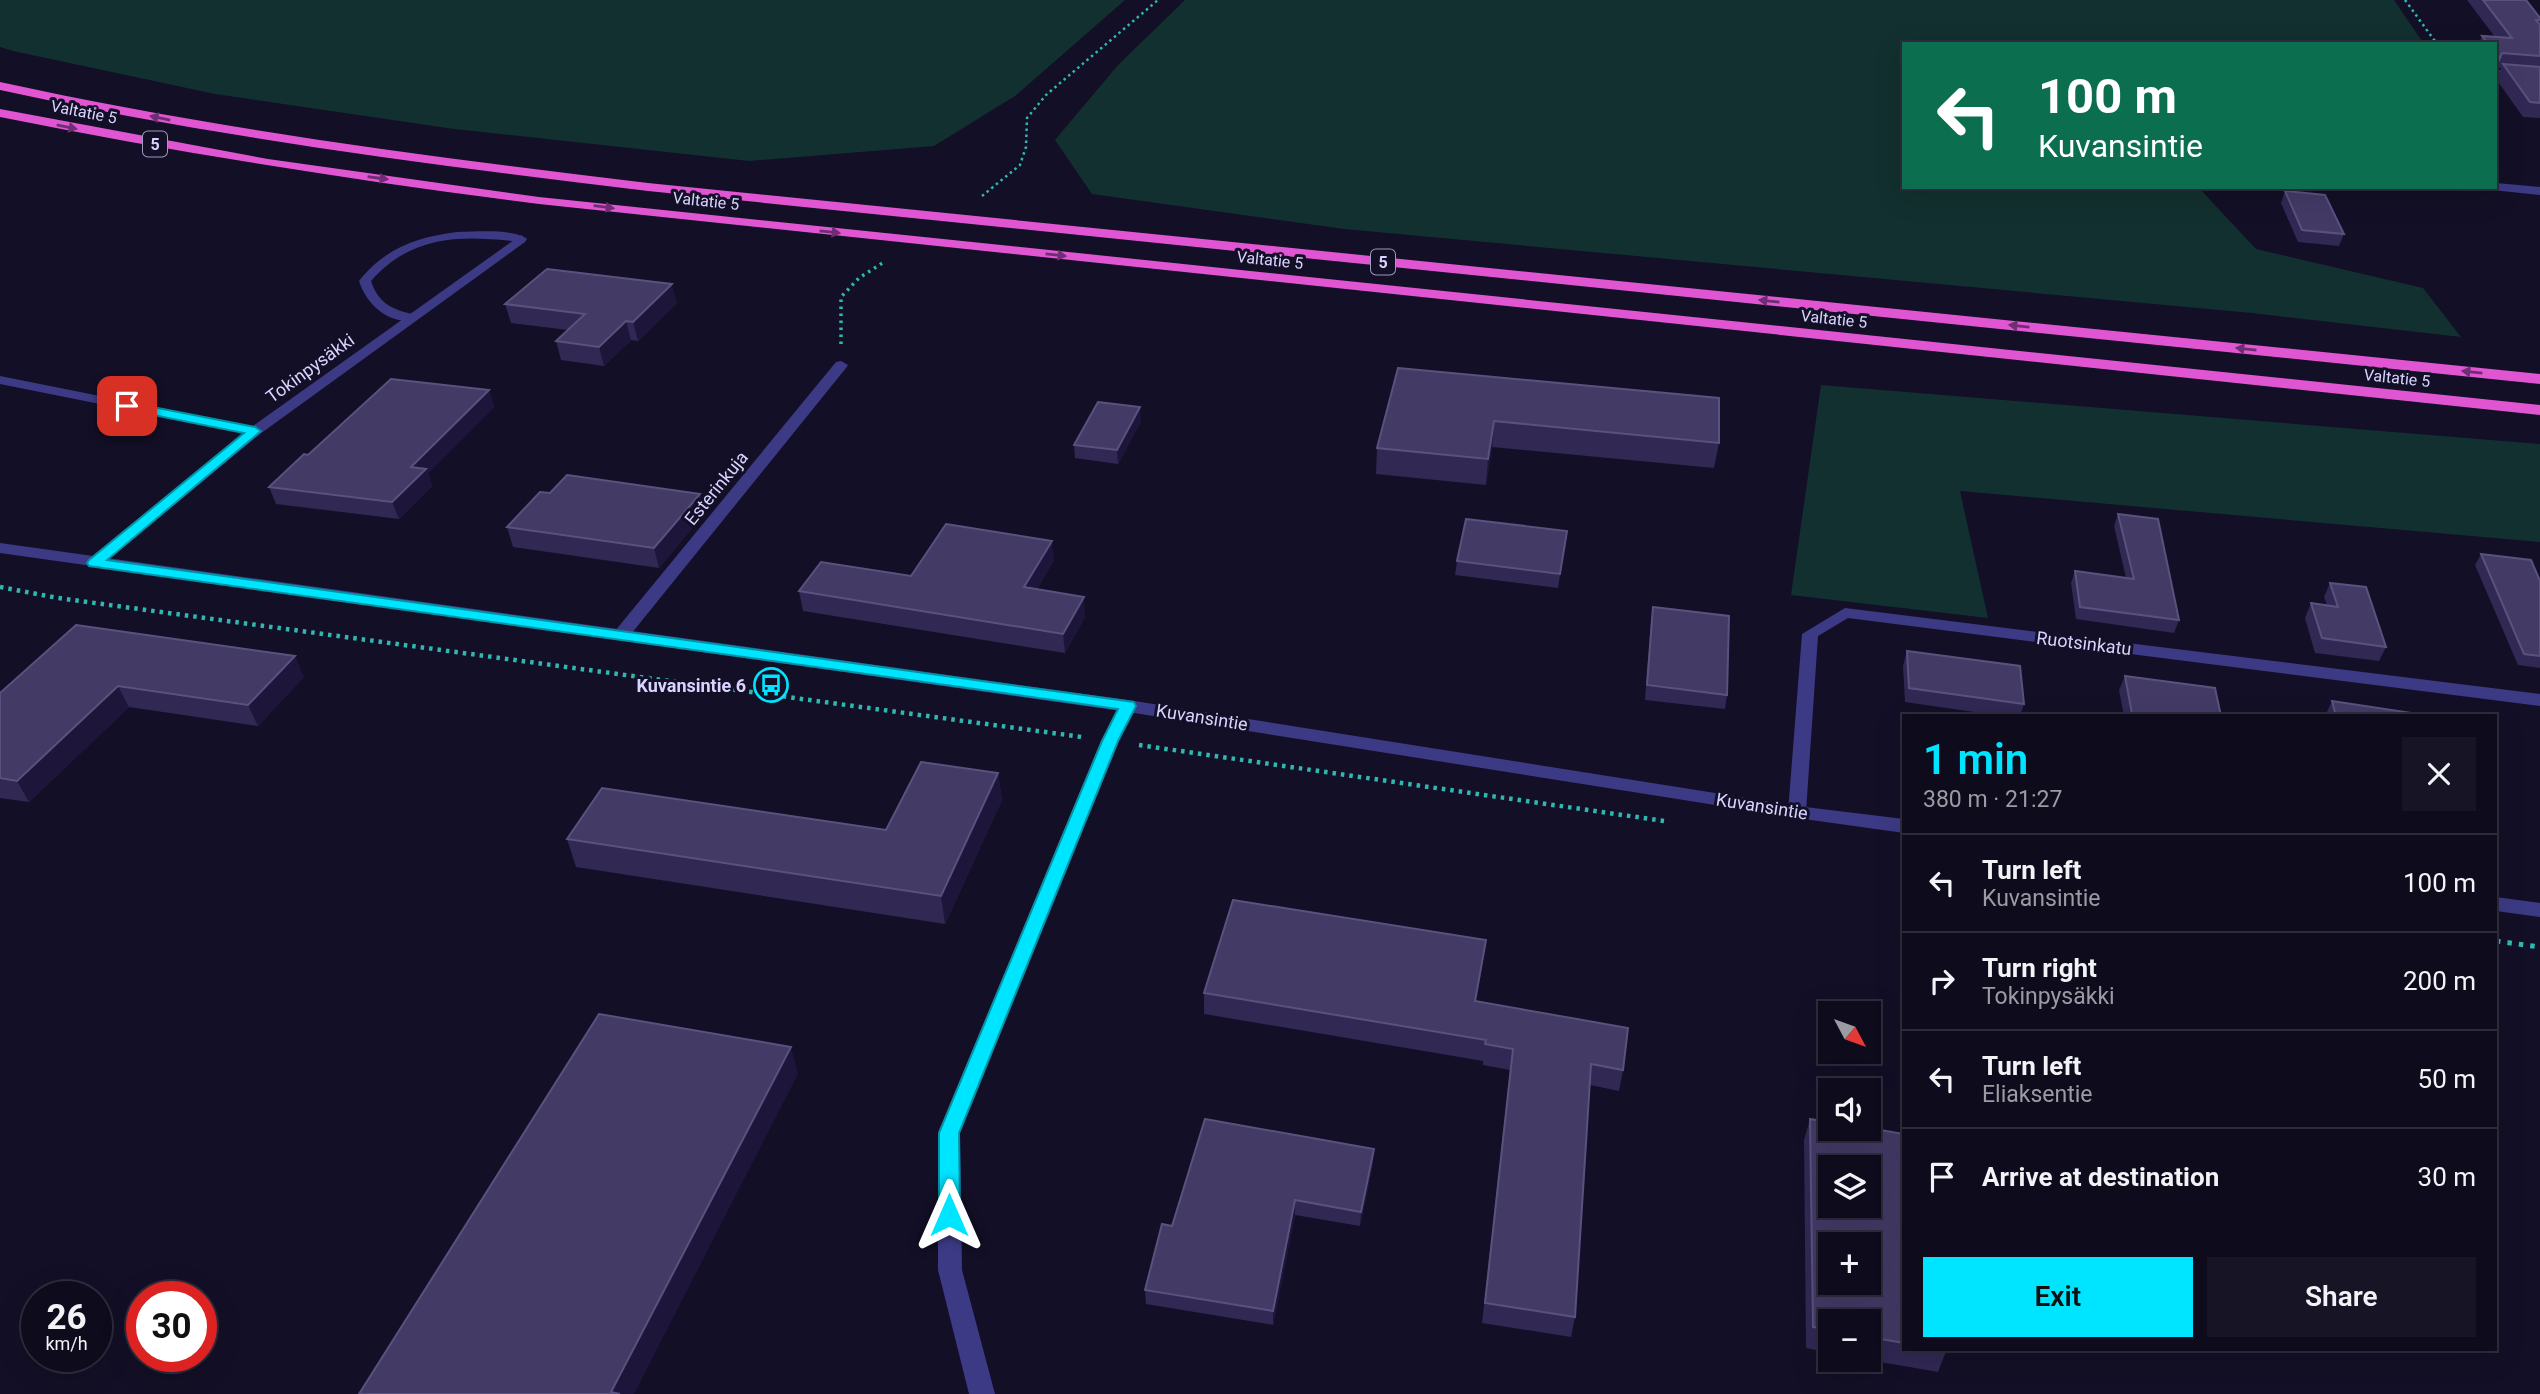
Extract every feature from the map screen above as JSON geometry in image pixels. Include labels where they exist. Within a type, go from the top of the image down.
[{"type":"highway","name":"Valtatie 5","points":[[4,87],[227,131],[304,143],[648,187],[2540,379]]},
{"type":"highway","name":"Valtatie 5","points":[[0,113],[199,152],[311,169],[692,217],[2540,410]]},
{"type":"street","points":[[2497,73],[2540,76]]},
{"type":"street","points":[[2497,187],[2540,191]]},
{"type":"street","name":"Tokinpysäkki","points":[[94,563],[255,431],[521,239]]},
{"type":"street","name":"Esterinkuja","points":[[621,635],[841,365]]},
{"type":"street","name":"Kuvansintie","points":[[0,548],[1128,706],[1797,812],[1902,826]]},
{"type":"street","name":"Ruotsinkatu","points":[[1797,812],[1810,634],[1845,612],[2540,700]]},
{"type":"street","points":[[982,1394],[950,1270],[949,1133],[1110,741],[1128,706]]},
{"type":"street","points":[[2497,904],[2540,910]]},
{"type":"lane","points":[[412,318],[386,312],[369,297],[365,281],[374,267],[409,247],[458,233],[521,239]]},
{"type":"lane","points":[[0,380],[255,431]]},
{"type":"path","points":[[975,201],[1019,171],[1027,151],[1027,118],[1046,95],[1158,0]]},
{"type":"path","points":[[2404,0],[2436,42]]},
{"type":"path","points":[[841,365],[841,297],[859,278],[892,257]]},
{"type":"path","points":[[0,587],[58,598],[1110,741],[1671,822]]},
{"type":"path","points":[[2497,941],[2540,947]]},
{"type":"green space","points":[[0,0],[1125,0],[1015,96],[934,146],[749,161],[454,129],[215,94],[13,51],[0,47]]},
{"type":"green space","points":[[1185,0],[2394,0],[2423,42],[1902,42],[1902,189],[2200,189],[2256,249],[2423,288],[2461,337],[2252,313],[1344,229],[1092,194],[1055,140],[1118,65]]},
{"type":"green space","points":[[1821,385],[2540,444],[2540,542],[1960,491],[1988,618],[1791,595]]},
{"type":"building","points":[[2483,0],[2526,0],[2540,18],[2536,20],[2540,25],[2540,56],[2502,53],[2499,60],[2497,42],[2486,42],[2482,36],[2512,38]]},
{"type":"building","points":[[2503,64],[2540,67],[2540,103],[2530,102]]},
{"type":"building","points":[[2285,191],[2325,195],[2344,234],[2302,230]]},
{"type":"building","points":[[547,269],[672,284],[633,322],[626,321],[599,347],[556,341],[585,314],[505,304]]},
{"type":"building","points":[[1398,368],[1719,398],[1719,443],[1494,421],[1488,459],[1377,448]]},
{"type":"building","points":[[391,379],[489,390],[411,467],[426,469],[392,502],[269,487],[304,454],[308,455]]},
{"type":"building","points":[[1098,402],[1140,407],[1117,450],[1074,445]]},
{"type":"building","points":[[567,475],[700,494],[654,548],[507,527],[540,492],[550,493]]},
{"type":"building","points":[[2118,514],[2158,519],[2179,620],[2080,607],[2075,571],[2134,579]]},
{"type":"building","points":[[1466,519],[1567,531],[1560,574],[1457,561]]},
{"type":"building","points":[[946,524],[1052,541],[1024,587],[1084,597],[1063,634],[799,591],[821,562],[911,576]]},
{"type":"building","points":[[2481,554],[2531,560],[2540,581],[2540,656],[2524,654]]},
{"type":"building","points":[[2330,583],[2366,587],[2386,647],[2322,638],[2311,603],[2338,607]]},
{"type":"building","points":[[1653,607],[1729,616],[1727,695],[1647,685]]},
{"type":"building","points":[[76,625],[295,656],[248,705],[118,686],[17,781],[0,778],[0,693]]},
{"type":"building","points":[[1907,651],[2020,666],[2024,704],[1909,688]]},
{"type":"building","points":[[2125,676],[2215,688],[2221,714],[2132,714]]},
{"type":"building","points":[[2332,701],[2412,713],[2412,714],[2335,714]]},
{"type":"building","points":[[921,762],[998,773],[941,896],[567,839],[602,788],[886,830]]},
{"type":"building","points":[[1233,900],[1486,940],[1475,1001],[1628,1028],[1623,1070],[1591,1064],[1575,1317],[1485,1303],[1513,1049],[1485,1044],[1486,1040],[1204,993]]},
{"type":"building","points":[[599,1014],[791,1047],[611,1392],[620,1394],[359,1394]]},
{"type":"building","points":[[1205,1119],[1374,1149],[1361,1212],[1295,1200],[1273,1311],[1145,1290],[1162,1224],[1172,1226]]},
{"type":"building","points":[[1810,1119],[1818,1120],[1818,1141],[1881,1141],[1881,1130],[1902,1134],[1902,1343],[1881,1339],[1881,1309],[1818,1309],[1818,1328],[1813,1327]]},
{"type":"place","name":"Kuvansintie 6","points":[[771,685]]},
{"type":"route","points":[[127,406],[255,431],[94,563],[1128,706],[1110,741],[949,1133],[949,1215]]}]
